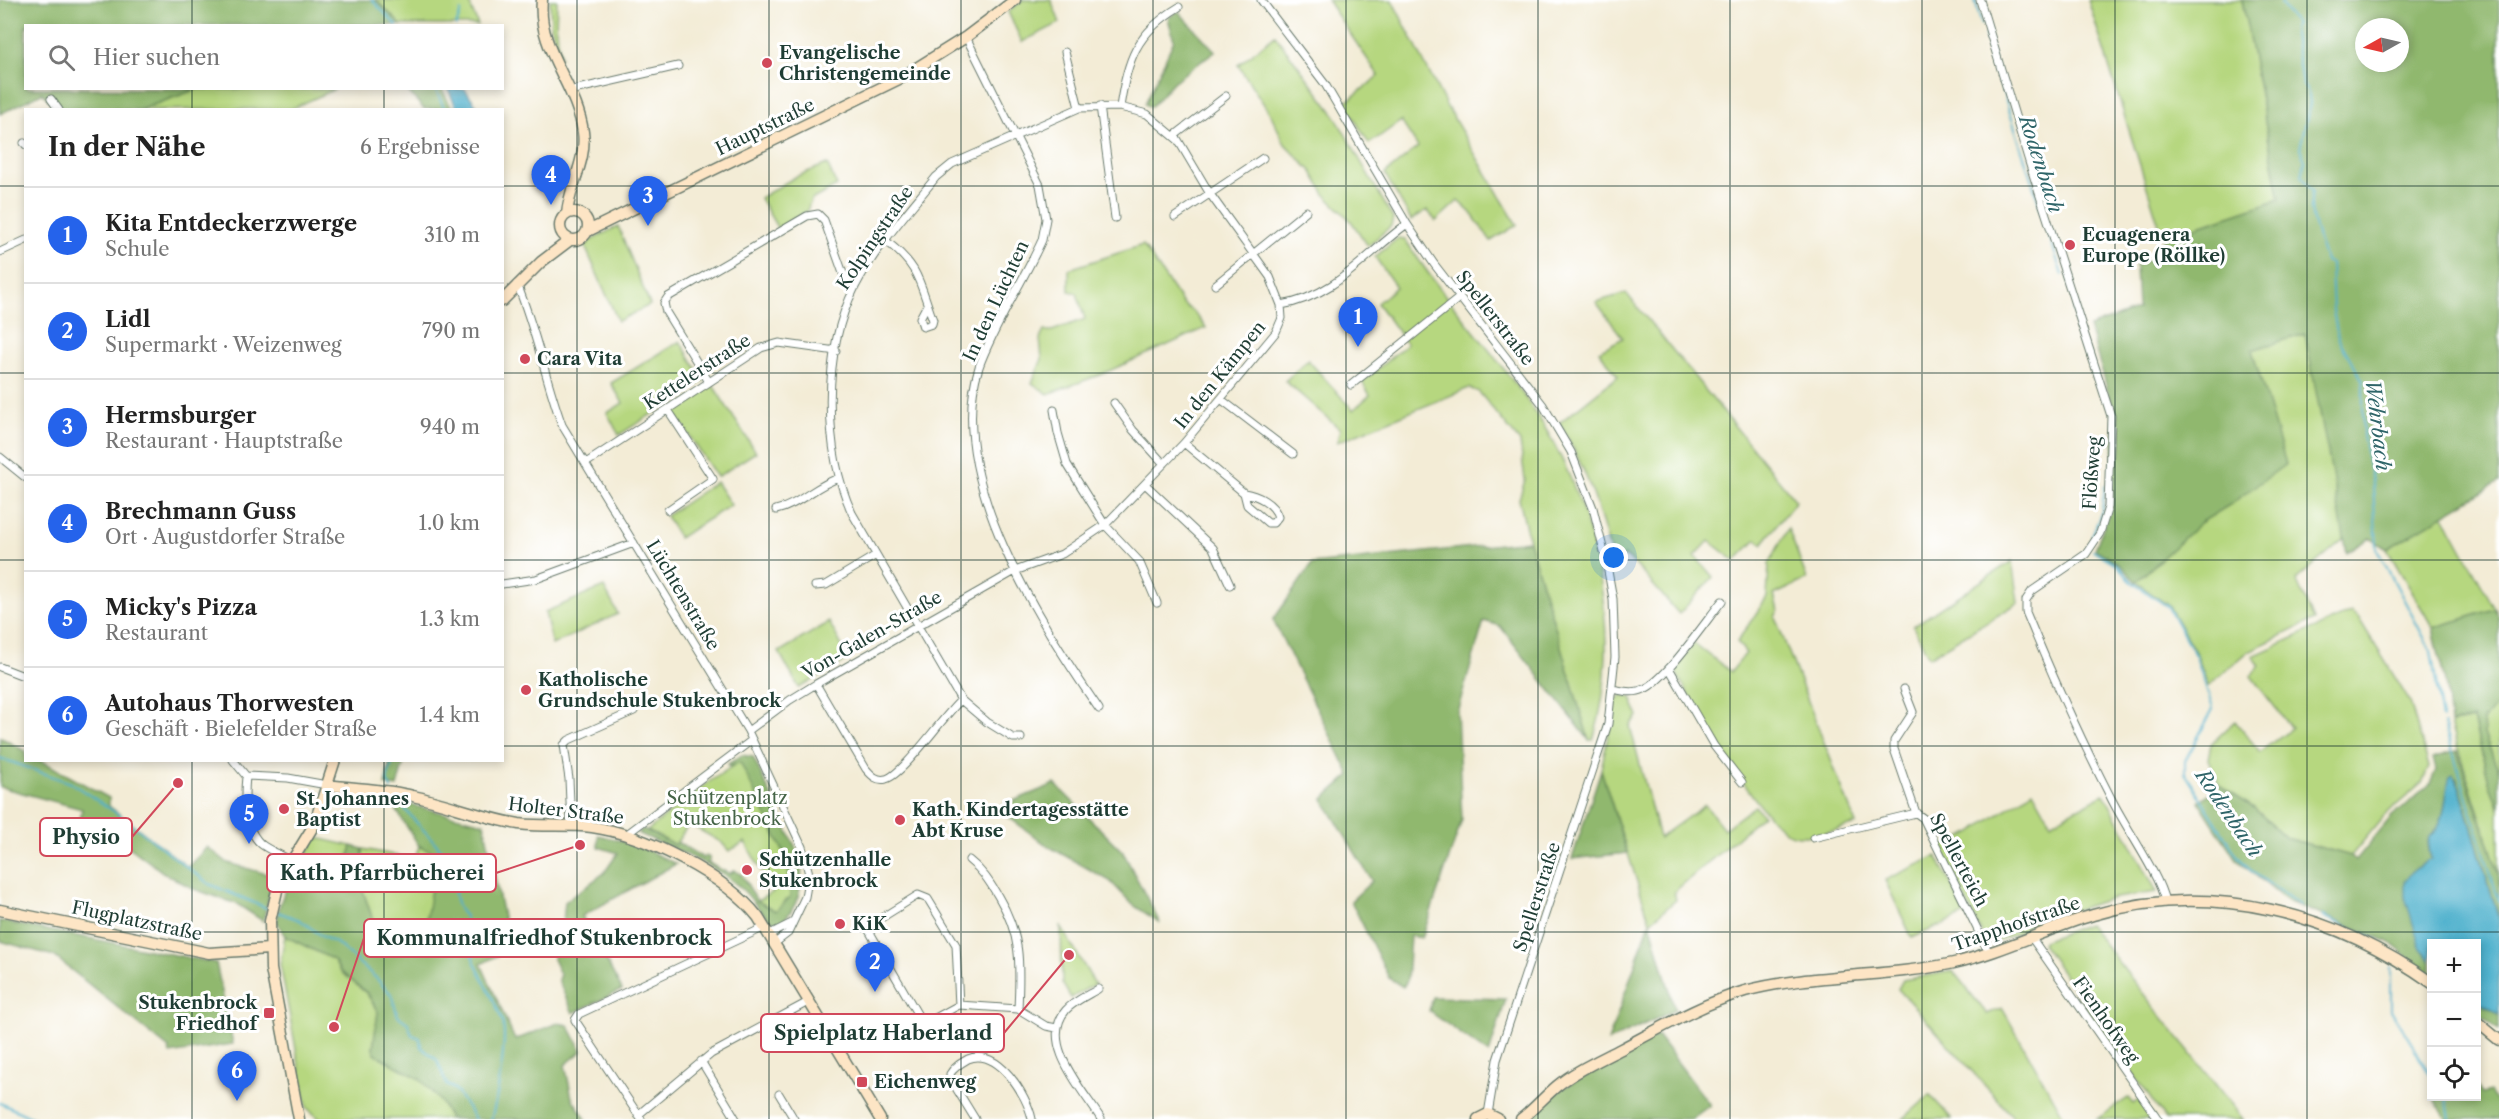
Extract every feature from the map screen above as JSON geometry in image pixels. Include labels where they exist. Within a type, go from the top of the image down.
[{"type":"street","points":[[542,0],[543,30],[550,53],[580,116],[583,133],[581,164],[572,188],[567,214]]},
{"type":"street","name":"Hauptstraße","points":[[588,231],[899,80],[966,37],[1015,0]]},
{"type":"street","name":"Spellerstraße","points":[[1261,0],[1325,84],[1407,224],[1459,298],[1544,405],[1571,452],[1593,508],[1613,599],[1615,657],[1608,724],[1497,1060],[1488,1117]]},
{"type":"street","name":"Flößweg","points":[[1980,0],[2030,165],[2111,416],[2108,507],[2100,532],[2086,554],[2032,591],[2026,600],[2025,612],[2064,704],[2110,798],[2159,885],[2165,902]]},
{"type":"street","points":[[1120,106],[1127,67],[1137,45],[1146,33],[1179,7]]},
{"type":"street","name":"In den Lüchten","points":[[966,37],[1040,185],[1045,202],[1046,219],[1038,249],[980,366],[973,392],[972,418],[975,449],[988,506],[1015,571],[1037,615],[1099,709]]},
{"type":"street","points":[[1065,52],[1079,108]]},
{"type":"street","points":[[568,91],[678,66]]},
{"type":"street","points":[[1174,135],[1226,96]]},
{"type":"street","points":[[51,99],[58,108]]},
{"type":"street","points":[[1100,105],[1115,218]]},
{"type":"street","name":"In den Kämpen","points":[[1015,134],[1079,108],[1100,105],[1120,106],[1147,114],[1174,135],[1210,194],[1274,284],[1281,305],[1282,318],[1276,332],[1222,400],[1105,525],[1062,554],[1015,571]]},
{"type":"street","name":"Kolpingstraße","points":[[1015,134],[943,170],[886,241],[855,286],[842,318],[829,417],[839,478],[852,513],[961,700],[1004,733],[1013,738],[1021,738]]},
{"type":"street","points":[[1175,217],[1263,158]]},
{"type":"street","points":[[504,299],[541,262],[570,240],[581,239],[588,231],[584,216],[574,201],[572,188]]},
{"type":"street","points":[[1215,285],[1306,211]]},
{"type":"street","points":[[541,262],[561,229],[561,220],[567,214],[574,212],[584,216]]},
{"type":"street","points":[[709,382],[666,312],[664,303],[668,297],[807,216],[818,214],[824,220],[845,279],[855,286]]},
{"type":"street","name":"Hauptstraße","points":[[584,216],[615,216]]},
{"type":"street","points":[[1281,305],[1299,302],[1331,288],[1407,224]]},
{"type":"street","points":[[561,229],[570,240]]},
{"type":"street","points":[[1,250],[24,241]]},
{"type":"street","points":[[886,241],[907,257],[914,267],[927,304]]},
{"type":"street","name":"Lüchtenstraße","points":[[517,284],[544,359],[552,396],[562,425],[747,731],[808,862],[807,889],[788,933],[770,935]]},
{"type":"street","points":[[1352,385],[1459,298]]},
{"type":"street","name":"Kettelerstraße","points":[[585,463],[770,344],[779,343],[836,351]]},
{"type":"street","points":[[1222,400],[1293,454]]},
{"type":"street","points":[[1114,403],[1133,430],[1164,464]]},
{"type":"street","points":[[668,410],[713,479],[668,510]]},
{"type":"street","points":[[1054,410],[1067,464],[1105,525],[1139,561],[1157,603]]},
{"type":"street","points":[[1184,443],[1244,493],[1257,494],[1276,511],[1278,517],[1273,523],[1268,523],[1247,505],[1244,493]]},
{"type":"street","points":[[0,457],[24,476]]},
{"type":"street","points":[[776,510],[785,508],[828,481],[839,478]]},
{"type":"street","points":[[1145,484],[1213,548],[1230,585]]},
{"type":"street","points":[[504,584],[536,579],[634,543]]},
{"type":"street","points":[[815,586],[826,585],[876,555]]},
{"type":"street","name":"Von-Galen-Straße","points":[[747,731],[790,699],[1015,571]]},
{"type":"street","points":[[1612,689],[1642,691],[1669,668],[1722,601]]},
{"type":"street","points":[[0,667],[24,676]]},
{"type":"street","points":[[1669,668],[1714,746],[1742,782]]},
{"type":"street","points":[[816,684],[866,770],[880,780],[897,774],[961,700]]},
{"type":"street","name":"Spellerteich","points":[[1904,688],[1913,712],[1893,746],[1916,813],[1923,818],[1989,953]]},
{"type":"street","points":[[571,825],[569,779],[564,745],[569,740],[634,711]]},
{"type":"street","points":[[627,834],[752,740]]},
{"type":"street","points":[[235,762],[246,776],[246,808],[254,834],[261,844],[291,861]]},
{"type":"street","points":[[299,1119],[269,949],[270,921],[279,882],[314,825],[334,762]]},
{"type":"street","points":[[246,776],[288,778],[327,785]]},
{"type":"street","name":"Holter Straße","points":[[327,785],[391,792],[520,824],[571,825],[627,834],[690,864],[734,891],[751,907],[880,1119]]},
{"type":"street","name":"Spellerteich","points":[[1813,838],[1916,813]]},
{"type":"street","points":[[969,860],[983,871],[1015,931],[1020,962],[1018,1009]]},
{"type":"street","points":[[923,1024],[867,929],[918,896],[928,898],[956,945],[959,1005]]},
{"type":"street","name":"Trapphofstraße","points":[[1521,1119],[1558,1085],[1590,1066],[1669,1023],[1727,998],[1785,984],[1923,969],[1989,953],[2095,915],[2165,902],[2225,902],[2309,918],[2378,948],[2427,980]]},
{"type":"street","name":"Flugplatzstraße","points":[[0,910],[209,953],[269,949]]},
{"type":"street","points":[[770,935],[579,1014],[575,1020],[639,1117],[701,1061],[808,1002]]},
{"type":"street","name":"Fienhofweg","points":[[2031,937],[2158,1119]]},
{"type":"street","points":[[1098,989],[1068,1008],[1057,1028],[1060,1052],[1101,1119]]},
{"type":"street","points":[[897,1039],[959,1005],[1018,1009],[1046,1026],[1057,1028]]},
{"type":"street","points":[[2481,1025],[2499,1040]]},
{"type":"street","points":[[975,1119],[951,1080],[950,1074],[958,1065],[975,1057],[986,1057],[1003,1066],[1030,1110],[1032,1119]]},
{"type":"street","points":[[701,1061],[736,1119]]},
{"type":"street","points":[[778,1094],[792,1117],[782,1119]]},
{"type":"green space","points":[[0,0],[376,0],[400,24],[24,24],[24,90],[194,90],[145,108],[58,108],[42,93],[0,114]]},
{"type":"green space","points":[[376,0],[468,0],[478,24],[400,24]]},
{"type":"green space","points":[[550,0],[557,0],[556,28],[561,59],[551,27]]},
{"type":"green space","points":[[1023,0],[1051,0],[1060,23],[1022,42],[1008,12]]},
{"type":"green space","points":[[1327,0],[1392,0],[1447,107],[1517,225],[1491,241],[1471,213],[1458,201],[1436,221],[1427,210],[1411,220],[1385,174],[1418,147],[1401,121],[1369,144],[1345,103],[1379,76]]},
{"type":"green space","points":[[2088,0],[2242,0],[2280,199],[2163,238]]},
{"type":"green space","points":[[2242,0],[2499,0],[2499,482],[2387,549],[2370,538],[2347,553],[2305,334],[2252,350],[2286,464],[2231,504],[2200,523],[2136,582],[2118,563],[2095,549],[2111,507],[2115,415],[2089,327],[2138,309],[2136,265],[2167,253],[2163,238],[2280,199]]},
{"type":"green space","points":[[1178,11],[1215,51],[1173,82],[1151,107],[1145,104],[1174,40],[1168,18]]},
{"type":"green space","points":[[1275,35],[1332,111],[1393,218],[1391,226],[1368,246],[1351,221],[1326,196],[1312,172],[1285,144],[1271,115],[1238,65]]},
{"type":"green space","points":[[194,90],[333,90],[293,108],[145,108]]},
{"type":"green space","points":[[407,90],[442,90],[452,108],[423,108]]},
{"type":"green space","points":[[827,164],[837,186],[811,200],[807,211],[778,229],[760,198],[795,177]]},
{"type":"green space","points":[[618,226],[650,305],[618,321],[584,244]]},
{"type":"green space","points":[[1398,238],[1405,239],[1419,261],[1531,406],[1553,442],[1571,481],[1587,523],[1598,567],[1604,611],[1606,656],[1602,699],[1593,740],[1589,740],[1529,541],[1519,499],[1525,480],[1520,442],[1479,392],[1469,388],[1337,442],[1340,429],[1285,381],[1308,360],[1353,410],[1370,395],[1362,382],[1407,344],[1377,303],[1396,287],[1375,257]]},
{"type":"green space","points":[[1143,245],[1183,304],[1195,313],[1206,328],[1102,374],[1048,394],[1032,383],[1042,359],[1040,339],[1044,331],[1052,331],[1085,319],[1077,293],[1069,291],[1069,269]]},
{"type":"green space","points":[[1626,293],[1796,501],[1762,544],[1757,539],[1735,561],[1709,541],[1695,556],[1713,577],[1679,614],[1634,563],[1624,555],[1614,566],[1592,492],[1578,457],[1559,423],[1618,376],[1599,351],[1623,338],[1596,302]]},
{"type":"green space","points":[[2306,334],[2345,538],[2296,580],[2314,620],[2249,651],[2208,686],[2198,657],[2169,606],[2136,582],[2200,523],[2231,504],[2252,349]]},
{"type":"green space","points":[[680,341],[704,381],[619,435],[607,413],[623,403],[611,383]]},
{"type":"green space","points":[[712,384],[756,452],[717,477],[672,410]]},
{"type":"green space","points":[[716,482],[731,505],[679,538],[666,516]]},
{"type":"green space","points":[[2443,514],[2495,609],[2433,628],[2387,549]]},
{"type":"green space","points":[[1788,528],[1807,579],[1774,595],[1778,611],[1775,617],[1856,824],[1809,836],[1793,835],[1780,827],[1765,811],[1729,761],[1674,669],[1694,643],[1731,672],[1746,653],[1737,642],[1767,597],[1769,564]]},
{"type":"green space","points":[[1529,541],[1589,740],[1500,626],[1484,621],[1457,712],[1462,820],[1422,938],[1410,936],[1407,981],[1403,987],[1389,978],[1351,901],[1372,881],[1323,799],[1350,775],[1273,620],[1312,564]]},
{"type":"green space","points":[[2012,561],[2018,603],[1929,657],[1913,626]]},
{"type":"green space","points":[[604,587],[618,614],[552,645],[545,612]]},
{"type":"green space","points":[[2495,609],[2499,618],[2499,703],[2483,720],[2484,734],[2499,772],[2499,808],[2490,785],[2473,719],[2450,724],[2446,687],[2433,628]]},
{"type":"green space","points":[[2351,612],[2358,617],[2410,702],[2429,767],[2422,783],[2384,816],[2351,856],[2286,838],[2254,808],[2219,785],[2208,759],[2211,744],[2235,721],[2260,752],[2291,728],[2251,676],[2260,666],[2253,656]]},
{"type":"green space","points":[[829,622],[849,659],[799,688],[779,652]]},
{"type":"green space","points":[[1622,695],[1631,697],[1638,716],[1630,726],[1659,838],[1705,805],[1724,829],[1755,806],[1763,815],[1674,892],[1676,900],[1650,922],[1601,770],[1615,701]]},
{"type":"green space","points":[[2499,703],[2499,772],[2484,734],[2483,720]]},
{"type":"green space","points":[[2473,719],[2490,785],[2499,808],[2499,874],[2450,724]]},
{"type":"green space","points":[[0,737],[24,750],[24,762],[44,762],[109,798],[109,806],[188,867],[207,847],[228,863],[274,876],[263,921],[237,904],[194,889],[164,873],[100,825],[80,820],[82,809],[0,787]]},
{"type":"green space","points":[[2457,751],[2499,874],[2499,919],[2460,788],[2456,778],[2450,777],[2441,821],[2429,838],[2431,859],[2413,870],[2420,947],[2427,955],[2427,973],[2389,942],[2287,901],[2236,859],[2199,802],[2219,785],[2254,808],[2286,838],[2351,856],[2356,860],[2392,816],[2429,786],[2436,770],[2433,758]]},
{"type":"green space","points":[[742,755],[753,757],[800,857],[799,894],[791,911],[778,924],[763,914],[742,889],[719,872],[692,857],[638,833],[643,829],[675,845],[677,842],[703,858],[706,856],[710,858],[708,863],[730,874],[734,870],[742,875],[757,901],[776,911],[790,897],[788,861],[740,762],[730,767],[728,764]]},
{"type":"green space","name":"Schützenplatz Stukenbrock","points":[[740,761],[788,861],[790,897],[776,911],[757,901],[773,892],[745,842],[729,851],[721,842],[689,824],[675,845],[647,831],[700,788]]},
{"type":"green space","points":[[390,762],[404,762],[397,787],[385,785]]},
{"type":"green space","points":[[1601,770],[1627,853],[1572,859]]},
{"type":"green space","points":[[1055,784],[1123,852],[1160,923],[1133,905],[1110,881],[1048,846],[996,808]]},
{"type":"green space","points":[[2033,791],[2051,823],[2104,794],[2157,892],[2109,899],[2026,926],[2023,931],[1987,944],[1940,847],[1970,833]]},
{"type":"green space","points":[[390,800],[484,823],[507,936],[518,945],[481,964],[515,1040],[558,1023],[568,1025],[582,1051],[565,1065],[572,1098],[586,1119],[450,1119],[441,1102],[420,1079],[375,1054],[373,1049],[378,1012],[368,994],[340,971],[334,960],[285,936],[277,922],[280,904],[291,875],[302,860],[344,874],[352,846],[363,849],[361,885],[376,929],[421,951],[432,883],[428,878],[429,870],[437,863],[430,851],[419,846]]},
{"type":"green space","points":[[598,835],[637,845],[676,864],[582,916],[622,990],[573,1013],[558,980],[560,974],[553,959],[554,946],[563,922],[565,902],[604,873],[618,853],[598,847]]},
{"type":"green space","points":[[317,838],[352,846],[344,874],[302,860]]},
{"type":"green space","points":[[419,846],[430,851],[438,863],[421,951],[376,929],[361,885],[363,849],[415,859]]},
{"type":"green space","points":[[1937,856],[1966,914],[1912,938],[1885,880]]},
{"type":"green space","points":[[0,921],[216,963],[233,1044],[170,1054],[169,1049],[54,956],[0,941]]},
{"type":"green space","points":[[1650,922],[1675,1010],[1608,1041],[1649,925]]},
{"type":"green space","points":[[2088,924],[2243,1119],[2165,1119],[2042,944],[2043,941]]},
{"type":"green space","points":[[1061,927],[1095,984],[1071,998],[1062,983]]},
{"type":"green space","points":[[285,936],[334,960],[340,971],[367,994],[378,1012],[373,1048],[375,1054],[420,1079],[441,1102],[450,1119],[320,1119],[307,1108],[280,964]]},
{"type":"green space","points":[[1953,971],[1987,1014],[2002,1008],[2065,1119],[2015,1119],[1898,989],[1903,980]]},
{"type":"green space","points":[[1433,997],[1506,999],[1489,1054],[1429,1011]]},
{"type":"green space","points":[[2481,1004],[2499,1015],[2499,1030],[2481,1015]]},
{"type":"green space","points":[[1657,1035],[1710,1105],[1691,1119],[1530,1119],[1561,1089]]},
{"type":"green space","points":[[2490,1092],[2499,1105],[2499,1119],[2446,1119],[2436,1101],[2481,1101],[2481,1093]]},
{"type":"green space","points":[[1930,1095],[1952,1119],[1903,1119]]},
{"type":"green space","points":[[2128,1098],[2133,1104],[2140,1099],[2154,1119],[2097,1119]]},
{"type":"water","points":[[448,90],[466,90],[478,108],[457,108]]},
{"type":"water","points":[[2453,775],[2460,788],[2499,919],[2499,1015],[2481,1004],[2481,939],[2427,939],[2427,955],[2420,947],[2405,897],[2405,881],[2413,870],[2431,859],[2428,841],[2441,821],[2450,777]]},
{"type":"waterway","points":[[372,0],[395,24]]},
{"type":"waterway","name":"Rodenbach","points":[[1975,0],[1982,25]]},
{"type":"waterway","name":"Wehrbach","points":[[2284,0],[2281,4],[2296,24],[2293,28],[2302,84],[2308,92],[2310,103],[2300,148],[2305,161],[2302,176],[2312,191],[2311,209],[2314,226],[2325,261],[2331,264],[2333,310],[2338,338],[2363,381],[2363,436],[2373,486],[2377,549],[2431,651],[2442,719]]},
{"type":"waterway","points":[[457,24],[461,11]]},
{"type":"waterway","name":"Rodenbach","points":[[1985,35],[2062,275]]},
{"type":"waterway","points":[[436,90],[444,108]]},
{"type":"waterway","name":"Rodenbach","points":[[2073,309],[2077,320]]},
{"type":"waterway","name":"Rodenbach","points":[[2092,536],[2102,511],[2105,486]]},
{"type":"waterway","name":"Rodenbach","points":[[2093,550],[2116,564],[2132,582],[2168,607],[2196,657],[2213,709],[2185,761],[2185,773],[2236,854],[2251,871],[2300,905]]},
{"type":"waterway","name":"Wehrbach","points":[[2444,724],[2499,901]]},
{"type":"waterway","points":[[0,758],[71,783],[121,816],[209,884],[269,909]]},
{"type":"waterway","points":[[391,789],[387,780],[392,762]]},
{"type":"waterway","points":[[396,796],[440,849],[451,867],[456,899],[465,916],[471,953],[503,1024],[504,1043],[501,1071],[491,1119]]},
{"type":"waterway","points":[[275,911],[300,920],[323,937],[335,942],[375,977],[391,994],[398,1016],[408,1023],[412,1035],[420,1038],[421,1047],[437,1060],[447,1085],[455,1089],[475,1119]]},
{"type":"waterway","name":"Rodenbach","points":[[2323,916],[2378,941]]},
{"type":"waterway","name":"Rodenbach","points":[[2391,967],[2391,1010],[2427,1069]]},
{"type":"waterway","name":"Rodenbach","points":[[2447,1101],[2450,1119]]},
{"type":"waterway","points":[[0,1103],[35,1119]]},
{"type":"place","name":"Evangelische Christengemeinde","points":[[767,63]]},
{"type":"place","name":"Brechmann Guss","points":[[551,205]]},
{"type":"place","name":"Hermsburger","points":[[648,226]]},
{"type":"place","name":"Ecuagenera Europe (Röllke)","points":[[2070,245]]},
{"type":"place","name":"Kita Entdeckerzwerge","points":[[1358,347]]},
{"type":"place","name":"Cara Vita","points":[[525,359]]},
{"type":"place","name":"Katholische Grundschule Stukenbrock","points":[[526,690]]},
{"type":"place","name":"Physio","points":[[178,783]]},
{"type":"place","name":"St. Johannes Baptist","points":[[284,809]]},
{"type":"place","name":"Kath. Kindertagesstätte Abt Kruse","points":[[900,820]]},
{"type":"place","name":"Micky's Pizza","points":[[249,844]]},
{"type":"place","name":"Kath. Pfarrbücherei","points":[[580,845]]},
{"type":"place","name":"Schützenhalle Stukenbrock","points":[[747,870]]},
{"type":"place","name":"KiK","points":[[840,924]]},
{"type":"place","name":"Spielplatz Haberland","points":[[1069,955]]},
{"type":"place","name":"Lidl","points":[[875,992]]},
{"type":"place","name":"Stukenbrock Friedhof","points":[[269,1013]]},
{"type":"place","name":"Kommunalfriedhof Stukenbrock","points":[[334,1027]]},
{"type":"place","name":"Eichenweg","points":[[862,1082]]},
{"type":"place","name":"Autohaus Thorwesten","points":[[237,1101]]}]
